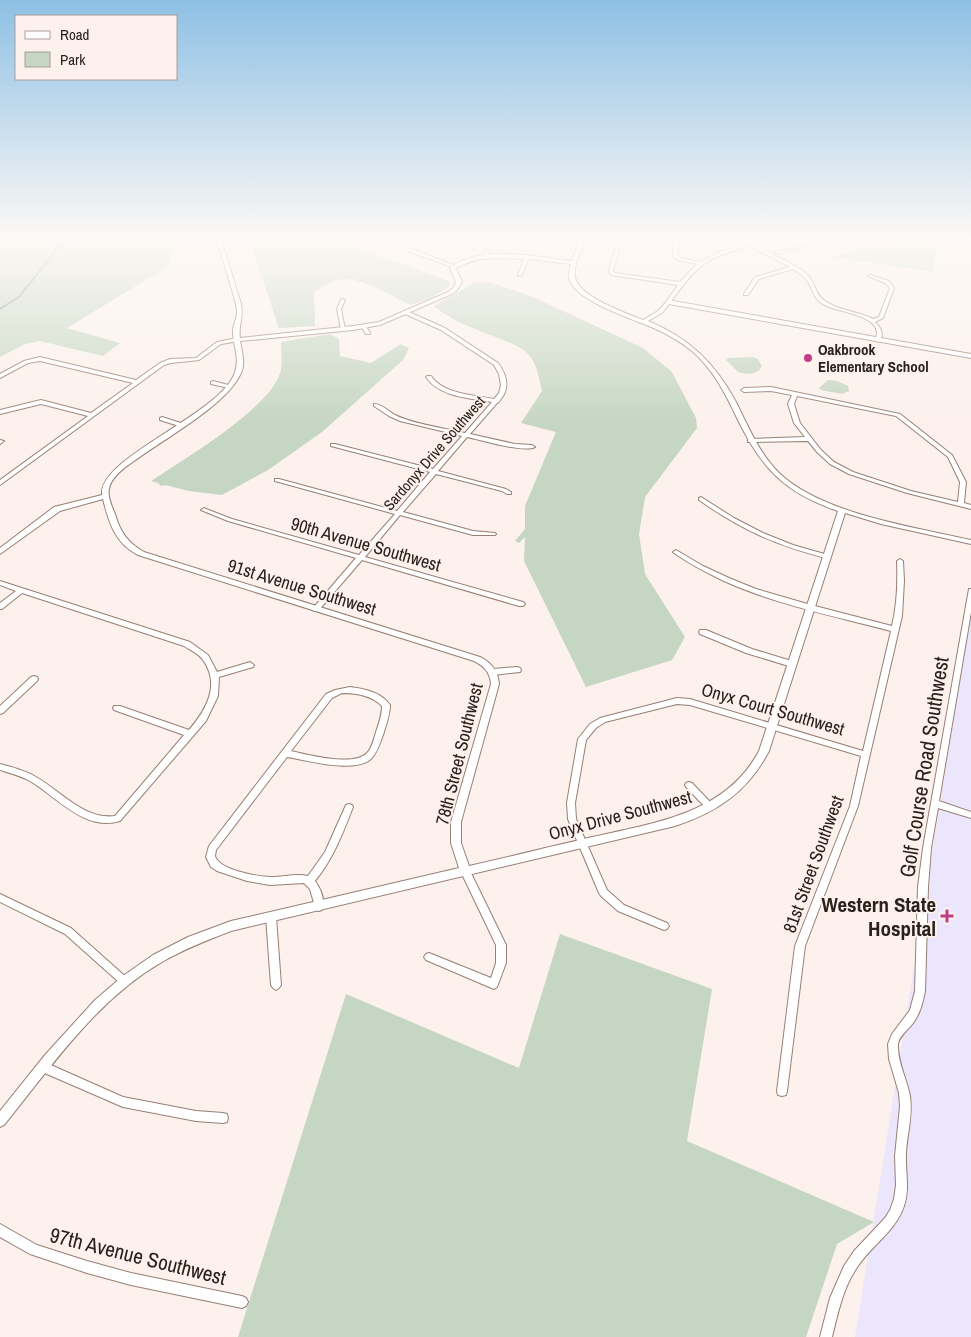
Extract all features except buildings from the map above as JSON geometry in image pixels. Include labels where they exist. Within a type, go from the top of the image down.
[{"type":"street","points":[[0,552],[57,509],[106,496],[108,481],[120,468],[205,409],[229,386],[239,370],[240,361],[236,328],[240,314],[236,301]]},
{"type":"street","points":[[342,301],[339,309],[343,329]]},
{"type":"street","points":[[0,483],[164,363],[197,359],[219,343],[380,323],[430,301]]},
{"type":"street","points":[[601,301],[675,336],[707,362],[724,385],[749,439],[768,467],[783,480],[812,497],[842,510],[971,542]]},
{"type":"street","points":[[820,301],[873,321],[880,329],[878,340]]},
{"type":"street","points":[[873,321],[881,318],[887,301]]},
{"type":"street","points":[[645,321],[660,312],[668,302],[971,356]]},
{"type":"street","name":"Sardonyx Drive Southwest","points":[[316,609],[502,393],[503,381],[501,370],[496,364],[443,329],[407,313]]},
{"type":"street","points":[[363,326],[368,333]]},
{"type":"street","points":[[0,376],[35,360],[43,360],[137,382]]},
{"type":"street","points":[[429,377],[432,383],[442,389],[496,401]]},
{"type":"street","points":[[213,383],[229,386]]},
{"type":"street","points":[[744,390],[771,389],[898,416],[950,456],[964,482],[961,504]]},
{"type":"street","points":[[795,394],[791,404],[792,411],[806,437],[832,463],[851,473],[909,492],[971,507]]},
{"type":"street","points":[[0,412],[38,402],[92,415]]},
{"type":"street","points":[[376,405],[398,418],[515,446],[532,447]]},
{"type":"street","points":[[162,419],[182,425]]},
{"type":"street","points":[[749,439],[806,437]]},
{"type":"street","points":[[333,445],[504,490],[509,493]]},
{"type":"street","points":[[277,480],[473,533],[493,534]]},
{"type":"street","name":"91st Avenue Southwest","points":[[106,496],[121,540],[138,552],[477,658],[484,662],[493,672]]},
{"type":"street","points":[[701,499],[740,526],[760,536],[795,549],[826,556]]},
{"type":"street","name":"90th Avenue Southwest","points":[[204,510],[230,520],[521,604]]},
{"type":"street","name":"Onyx Drive Southwest","points":[[0,1121],[78,1025],[124,981],[154,960],[186,943],[224,928],[675,822],[710,807],[727,796],[752,773],[764,751],[842,510]]},
{"type":"street","points":[[676,552],[724,580],[763,594],[894,629]]},
{"type":"street","name":"81st Street Southwest","points":[[782,1091],[800,946],[854,806],[864,754],[901,595],[900,561]]},
{"type":"street","points":[[0,583],[188,644],[205,657],[215,675],[216,690],[213,702],[203,719],[120,818],[107,821],[96,818],[79,810],[30,778],[0,767]]},
{"type":"street","points":[[0,607],[21,590]]},
{"type":"street","name":"Golf Course Road Southwest","points":[[826,1337],[836,1296],[843,1280],[865,1248],[887,1228],[901,1196],[901,1150],[906,1118],[905,1100],[895,1067],[893,1045],[898,1034],[914,1012],[920,991],[923,887],[934,803],[971,591]]},
{"type":"street","points":[[702,632],[748,651],[792,664]]},
{"type":"street","points":[[215,675],[250,664]]},
{"type":"street","points":[[493,672],[517,670]]},
{"type":"street","name":"78th Street Southwest","points":[[429,957],[494,984],[502,963],[501,945],[466,872],[456,843],[456,822],[495,684],[493,672]]},
{"type":"street","points":[[0,711],[34,679]]},
{"type":"street","points":[[285,753],[352,764],[365,760],[370,755],[386,712],[384,702],[348,689],[332,693],[285,753],[212,849],[210,854],[212,862],[216,866],[248,878],[271,881],[310,880],[315,888],[319,907]]},
{"type":"street","name":"Onyx Court Southwest","points":[[664,926],[629,913],[613,902],[600,885],[572,819],[571,803],[582,739],[589,730],[598,723],[683,701],[864,754]]},
{"type":"street","points":[[117,708],[190,734]]},
{"type":"street","points":[[689,784],[710,807]]},
{"type":"street","points":[[934,803],[971,815]]},
{"type":"street","points":[[310,880],[330,854],[349,807]]},
{"type":"street","points":[[0,898],[68,931],[124,981]]},
{"type":"street","points":[[271,917],[276,985]]},
{"type":"street","points":[[44,1067],[123,1102],[196,1116],[223,1118]]},
{"type":"street","name":"97th Avenue Southwest","points":[[0,1230],[34,1250],[87,1267],[131,1279],[242,1302]]},
{"type":"shaded area","name":"Western State Hospital","points":[[971,610],[971,1337],[855,1337]]},
{"type":"green space","points":[[0,301],[111,301],[67,328],[120,343],[103,356],[40,341],[25,344],[0,357]]},
{"type":"green space","points":[[270,301],[314,301],[315,326],[279,328]]},
{"type":"green space","points":[[404,301],[421,301],[411,305]]},
{"type":"green space","points":[[442,301],[543,301],[643,348],[672,372],[696,418],[697,428],[645,497],[639,534],[645,574],[685,637],[672,660],[586,687],[524,561],[525,537],[519,543],[515,541],[525,529],[525,506],[556,432],[521,423],[542,391],[536,366],[521,348],[462,324],[434,306]]},
{"type":"green space","points":[[330,334],[339,339],[340,356],[371,363],[401,344],[409,348],[403,360],[322,432],[268,470],[222,495],[189,491],[165,485],[161,486],[151,481],[224,432],[260,402],[273,387],[280,373],[282,362],[281,342]]},
{"type":"green space","points":[[753,357],[758,359],[762,366],[752,374],[738,372],[726,360],[728,358]]},
{"type":"green space","points":[[828,380],[837,381],[848,386],[849,391],[842,394],[821,390],[819,388]]},
{"type":"green space","points":[[560,934],[712,989],[687,1141],[874,1222],[837,1244],[806,1337],[238,1337],[346,994],[519,1068]]},
{"type":"waterway","points":[[0,309],[12,301]]},
{"type":"place","name":"Oakbrook Elementary School","points":[[808,358]]},
{"type":"place","name":"Western State Hospital","points":[[947,916]]}]
